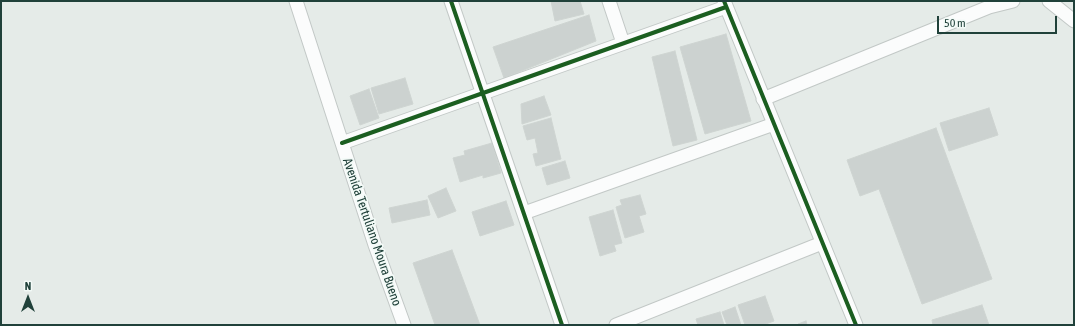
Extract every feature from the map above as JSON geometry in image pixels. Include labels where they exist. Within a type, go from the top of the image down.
[{"type":"street","name":"Avenida Tertuliano Moura Bueno","points":[[296,1],[375,245],[404,325]]},
{"type":"street","points":[[451,1],[562,325]]},
{"type":"street","points":[[609,1],[623,44]]},
{"type":"street","points":[[763,98],[989,7],[1013,1]]},
{"type":"street","points":[[1049,1],[1074,21]]},
{"type":"street","points":[[342,143],[623,44],[725,4],[856,325]]},
{"type":"street","points":[[524,213],[774,124]]},
{"type":"street","points":[[616,325],[822,243]]},
{"type":"building","points":[[551,1],[580,1],[584,14],[555,21]]},
{"type":"building","points":[[589,15],[596,41],[504,78],[493,47]]},
{"type":"building","points":[[726,34],[751,121],[705,134],[680,47]]},
{"type":"building","points":[[675,51],[697,140],[673,146],[652,57]]},
{"type":"building","points":[[405,78],[413,104],[379,114],[371,88]]},
{"type":"building","points":[[369,89],[379,118],[360,125],[350,96]]},
{"type":"building","points":[[544,96],[551,115],[522,124],[521,104]]},
{"type":"building","points":[[989,108],[998,135],[949,151],[940,123]]},
{"type":"building","points":[[551,118],[561,159],[536,166],[533,154],[538,153],[535,138],[527,140],[523,126]]},
{"type":"building","points":[[936,128],[992,279],[922,304],[879,189],[860,196],[847,160]]},
{"type":"building","points":[[492,143],[501,173],[483,178],[483,175],[460,182],[453,158],[465,155],[464,151]]},
{"type":"building","points":[[565,161],[570,178],[547,185],[542,168]]},
{"type":"building","points":[[446,188],[456,211],[438,218],[428,196]]},
{"type":"building","points":[[640,195],[646,214],[639,216],[644,232],[625,238],[616,207],[622,205],[620,200]]},
{"type":"building","points":[[427,200],[430,215],[392,223],[389,208]]},
{"type":"building","points":[[506,201],[514,225],[480,236],[472,212]]},
{"type":"building","points":[[613,210],[622,243],[614,245],[616,251],[600,256],[589,217]]},
{"type":"building","points":[[452,250],[480,325],[435,325],[413,263]]},
{"type":"building","points":[[765,296],[774,321],[763,325],[745,325],[738,305]]},
{"type":"building","points":[[982,305],[989,325],[933,325],[932,320]]},
{"type":"building","points":[[735,307],[741,325],[727,325],[722,312]]},
{"type":"building","points":[[720,312],[724,325],[698,325],[696,319]]},
{"type":"building","points":[[806,321],[807,325],[798,324]]},
{"type":"cycle path","points":[[451,1],[562,325]]},
{"type":"cycle path","points":[[724,1],[856,325]]},
{"type":"cycle path","points":[[342,143],[726,7]]}]
